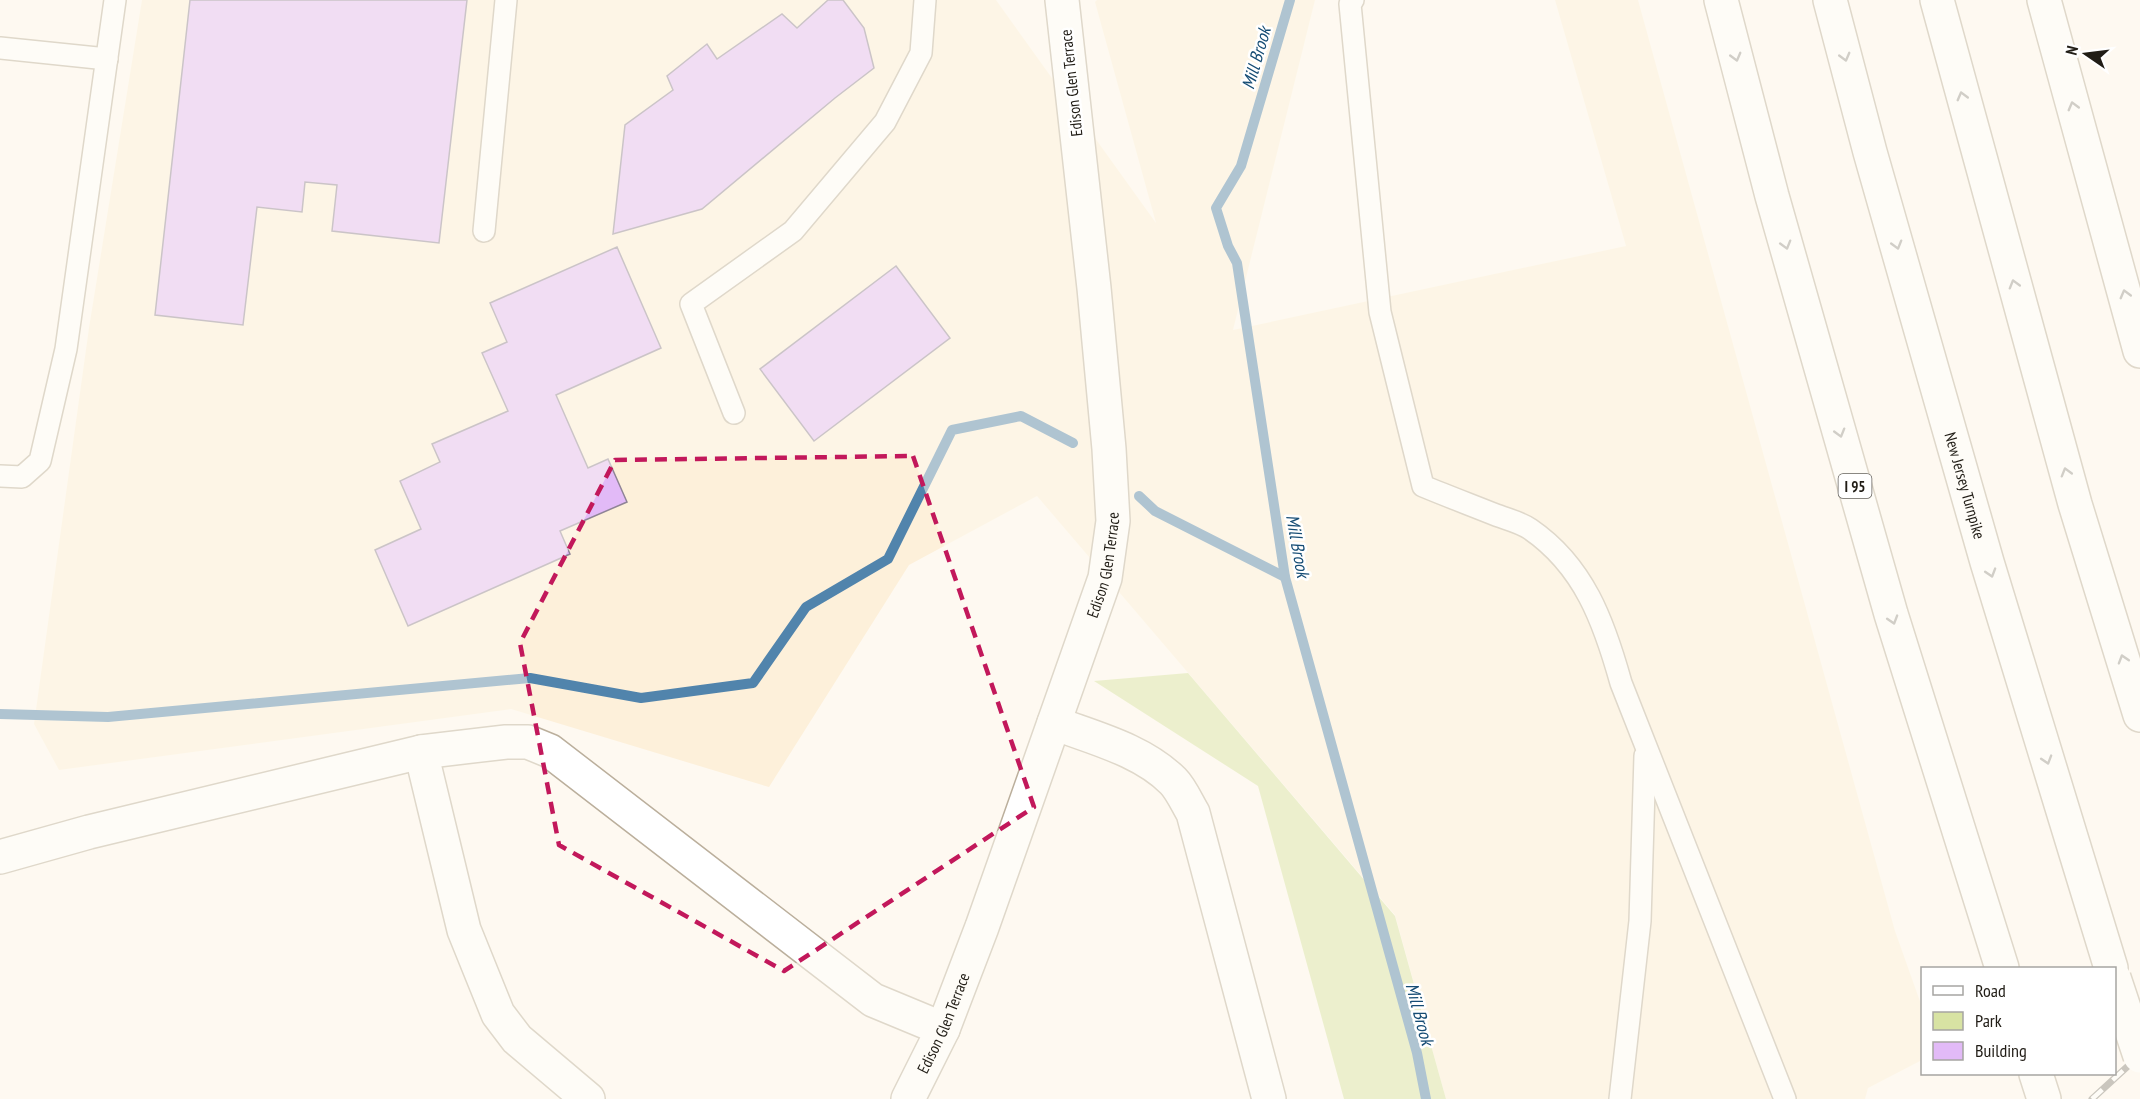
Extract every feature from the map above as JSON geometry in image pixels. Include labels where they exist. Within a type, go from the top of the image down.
[{"type":"main road","name":"Edison Glen Terrace","points":[[908,1099],[943,1029],[982,927],[1105,578],[1113,520],[1109,448],[1062,0]]},
{"type":"main road","name":"I 95","points":[[1721,0],[1772,196],[1891,614],[2001,967]]},
{"type":"main road","name":"New Jersey Turnpike","points":[[1830,0],[1870,152],[1987,562],[2110,967]]},
{"type":"main road","points":[[1937,0],[2075,504],[2140,715]]},
{"type":"main road","points":[[2044,0],[2140,351]]},
{"type":"main road","points":[[1054,723],[1130,752],[1155,766],[1174,782],[1193,813],[1269,1099]]},
{"type":"main road","points":[[0,857],[89,832],[421,752],[506,742],[528,742],[550,751],[873,1000],[943,1029]]},
{"type":"main road","points":[[421,752],[464,930],[498,1014],[516,1040],[588,1099]]},
{"type":"main road","points":[[2116,981],[2140,1056]]},
{"type":"main road","points":[[2036,1075],[2044,1099]]},
{"type":"lane","points":[[0,476],[22,477],[40,461],[66,349],[115,0]]},
{"type":"lane","points":[[484,231],[506,0]]},
{"type":"lane","points":[[734,413],[691,304],[792,231],[885,122],[921,53],[925,0]]},
{"type":"lane","points":[[1353,0],[1350,4],[1380,312],[1423,486],[1528,528],[1565,562],[1580,580],[1596,608],[1621,683],[1785,1099]]},
{"type":"lane","points":[[0,48],[107,59]]},
{"type":"lane","points":[[1620,1099],[1640,921],[1646,746]]},
{"type":"highlighted area","points":[[913,456],[1034,807],[784,971],[559,845],[520,643],[615,460]]},
{"type":"shaded area","points":[[142,0],[996,0],[1156,223],[1095,2],[1097,0],[1315,0],[1233,330],[1626,246],[1555,0],[1638,0],[1895,931],[1921,1004],[1921,1061],[1868,1088],[1865,1099],[1446,1099],[1395,915],[1037,496],[909,565],[769,787],[511,709],[59,770],[34,724],[89,328]]},
{"type":"green space","points":[[1188,673],[1395,916],[1446,1099],[1344,1099],[1258,786],[1094,681]]},
{"type":"building","points":[[190,0],[467,0],[439,243],[332,231],[337,185],[305,182],[302,212],[257,207],[243,325],[155,315]]},
{"type":"building","points":[[828,0],[843,0],[864,28],[874,68],[702,209],[613,234],[625,125],[673,90],[667,76],[707,44],[717,59],[782,14],[797,28]]},
{"type":"building","points":[[617,247],[661,348],[556,395],[588,468],[608,459],[627,502],[560,531],[570,554],[408,626],[375,550],[421,529],[400,481],[440,462],[432,444],[508,411],[482,353],[507,342],[490,303]]},
{"type":"building","points":[[896,266],[950,338],[814,441],[760,369]]},
{"type":"waterway","name":"Mill Brook","points":[[1290,0],[1241,166],[1216,208],[1228,246],[1237,263],[1285,577],[1417,1053],[1426,1099]]},
{"type":"waterway","points":[[0,714],[108,717],[530,678],[641,698],[753,683],[806,607],[888,559],[952,430],[1021,416],[1073,443]]},
{"type":"waterway","points":[[1139,496],[1155,511],[1285,577]]},
{"type":"railway","points":[[2092,1099],[2140,1055]]}]
